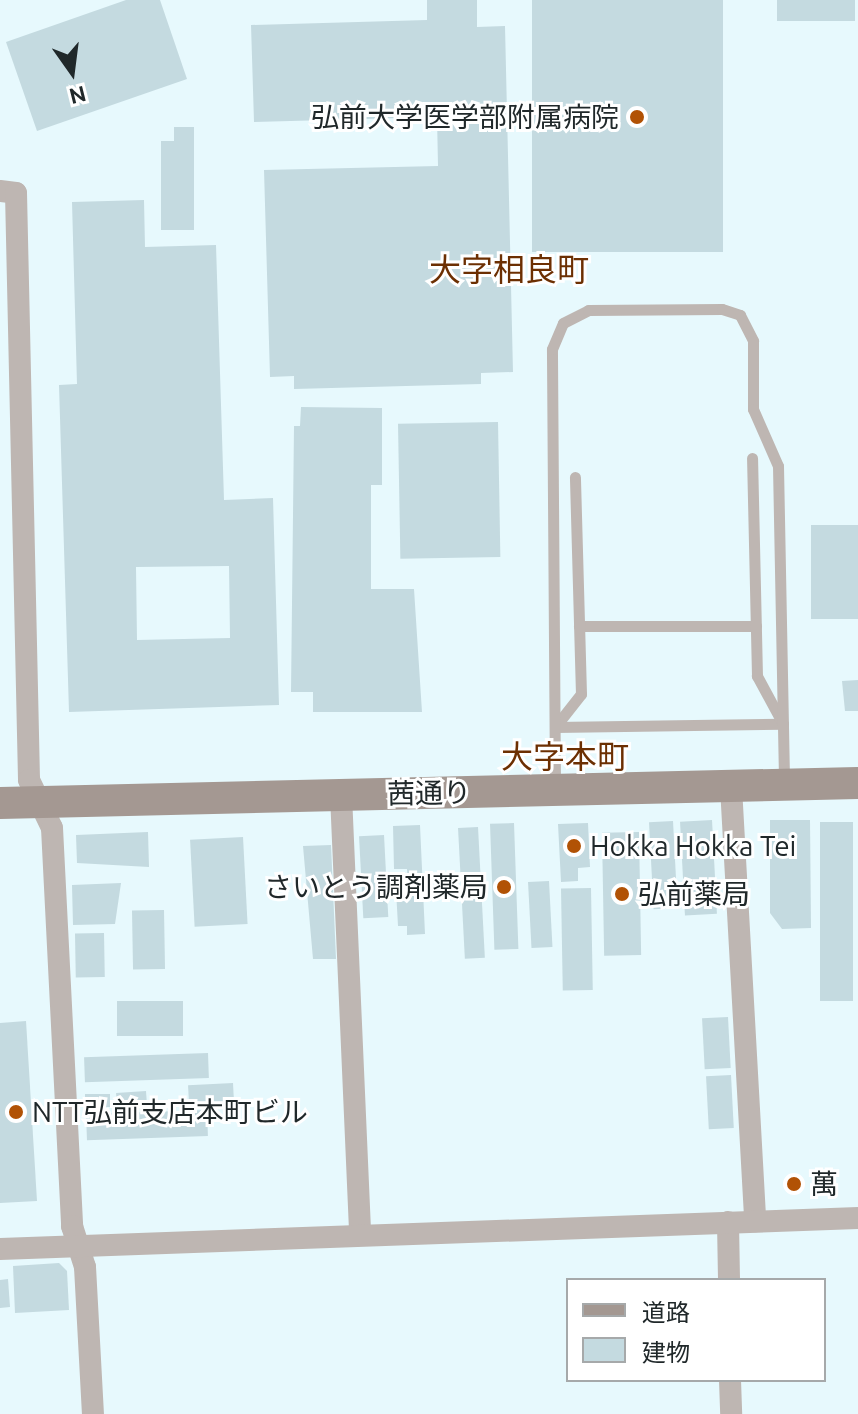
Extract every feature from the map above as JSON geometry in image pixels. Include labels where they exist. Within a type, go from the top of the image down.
[{"type":"street","points":[[0,191],[16,193],[29,780],[52,828],[78,1246],[93,1414]]},
{"type":"street","name":"茜通り","points":[[0,803],[858,783]]},
{"type":"street","points":[[731,787],[755,1221]]},
{"type":"street","points":[[341,795],[360,1235]]},
{"type":"street","points":[[0,1249],[858,1218]]},
{"type":"street","points":[[728,1222],[729,1278]]},
{"type":"street","points":[[730,1382],[731,1414]]},
{"type":"lane","points":[[555,790],[552,349],[563,323],[588,310],[722,309],[740,315],[753,341],[753,409],[778,466],[784,785]]},
{"type":"lane","points":[[752,458],[757,676],[783,724]]},
{"type":"lane","points":[[555,727],[581,694],[575,477]]},
{"type":"lane","points":[[579,626],[756,626]]},
{"type":"lane","points":[[555,727],[783,724]]},
{"type":"building","points":[[126,0],[160,0],[187,79],[37,131],[6,42]]},
{"type":"building","points":[[427,0],[477,0],[477,27],[505,26],[513,372],[481,373],[481,384],[294,389],[294,376],[270,377],[264,170],[438,166],[437,117],[254,122],[251,25],[427,20]]},
{"type":"building","points":[[532,0],[723,0],[723,252],[532,252]]},
{"type":"building","points":[[777,0],[855,0],[855,21],[777,21]]},
{"type":"building","points":[[174,127],[194,127],[194,230],[161,230],[161,141],[174,141]]},
{"type":"building","points":[[144,200],[145,247],[216,245],[224,500],[273,498],[279,705],[69,712],[59,385],[77,384],[72,202]],"holes":[[[229,566],[230,638],[137,640],[136,567]]]},
{"type":"building","points":[[301,407],[382,408],[382,485],[371,485],[371,589],[414,589],[422,712],[313,712],[313,692],[291,692],[294,426],[300,426]]},
{"type":"building","points":[[498,422],[500,557],[400,559],[398,424]]},
{"type":"building","points":[[811,525],[858,525],[858,619],[811,619]]},
{"type":"building","points":[[858,680],[858,711],[845,711],[842,681]]},
{"type":"building","points":[[712,820],[717,914],[685,916],[680,822]]},
{"type":"building","points":[[770,820],[810,820],[811,928],[782,929],[770,913]]},
{"type":"building","points":[[673,821],[678,908],[654,909],[649,822]]},
{"type":"building","points":[[820,822],[853,822],[853,1001],[820,1001]]},
{"type":"building","name":"さいとう調剤薬局","points":[[514,823],[518,949],[494,950],[490,824]]},
{"type":"building","name":"Hokka Hokka Tei","points":[[588,823],[590,867],[578,868],[578,881],[561,882],[558,824]]},
{"type":"building","points":[[420,825],[425,934],[407,935],[407,926],[398,926],[396,890],[408,889],[407,869],[394,869],[393,826]]},
{"type":"building","points":[[478,827],[485,958],[465,959],[458,828]]},
{"type":"building","points":[[148,832],[149,867],[77,863],[76,835]]},
{"type":"building","name":"弘前薬局","points":[[639,832],[641,955],[604,956],[602,833]]},
{"type":"building","points":[[384,835],[388,917],[363,918],[359,836]]},
{"type":"building","points":[[243,837],[248,924],[195,927],[190,840]]},
{"type":"building","points":[[331,845],[336,959],[313,959],[303,846]]},
{"type":"building","points":[[549,881],[552,947],[531,948],[528,882]]},
{"type":"building","points":[[121,883],[115,924],[73,925],[72,885]]},
{"type":"building","points":[[591,888],[593,990],[563,991],[561,889]]},
{"type":"building","points":[[164,910],[165,969],[133,970],[132,911]]},
{"type":"building","points":[[104,933],[105,977],[76,977],[75,934]]},
{"type":"building","points":[[117,1001],[183,1001],[183,1036],[117,1036]]},
{"type":"building","points":[[728,1017],[731,1068],[705,1069],[702,1018]]},
{"type":"building","name":"NTT弘前支店本町ビル","points":[[26,1021],[37,1201],[0,1203],[0,1023]]},
{"type":"building","points":[[208,1053],[209,1078],[85,1082],[84,1057]]},
{"type":"building","points":[[731,1075],[734,1128],[709,1129],[706,1076]]},
{"type":"building","points":[[233,1083],[234,1104],[189,1106],[188,1085]]},
{"type":"building","points":[[146,1091],[147,1107],[117,1109],[116,1093]]},
{"type":"building","points":[[85,1094],[110,1094],[110,1107],[85,1107]]},
{"type":"building","points":[[207,1110],[208,1136],[87,1140],[86,1114]]},
{"type":"building","points":[[59,1263],[67,1271],[69,1310],[15,1313],[13,1266]]},
{"type":"building","points":[[8,1279],[10,1307],[0,1308],[0,1280]]},
{"type":"place","name":"弘前大学医学部附属病院","points":[[637,117]]},
{"type":"place","name":"Hokka Hokka Tei","points":[[574,846]]},
{"type":"place","name":"さいとう調剤薬局","points":[[504,887]]},
{"type":"place","name":"弘前薬局","points":[[622,894]]},
{"type":"place","name":"NTT弘前支店本町ビル","points":[[16,1112]]},
{"type":"place","name":"萬","points":[[794,1184]]},
{"type":"district","name":"大字相良町","points":[[509,269]]},
{"type":"district","name":"大字本町","points":[[565,756]]}]
